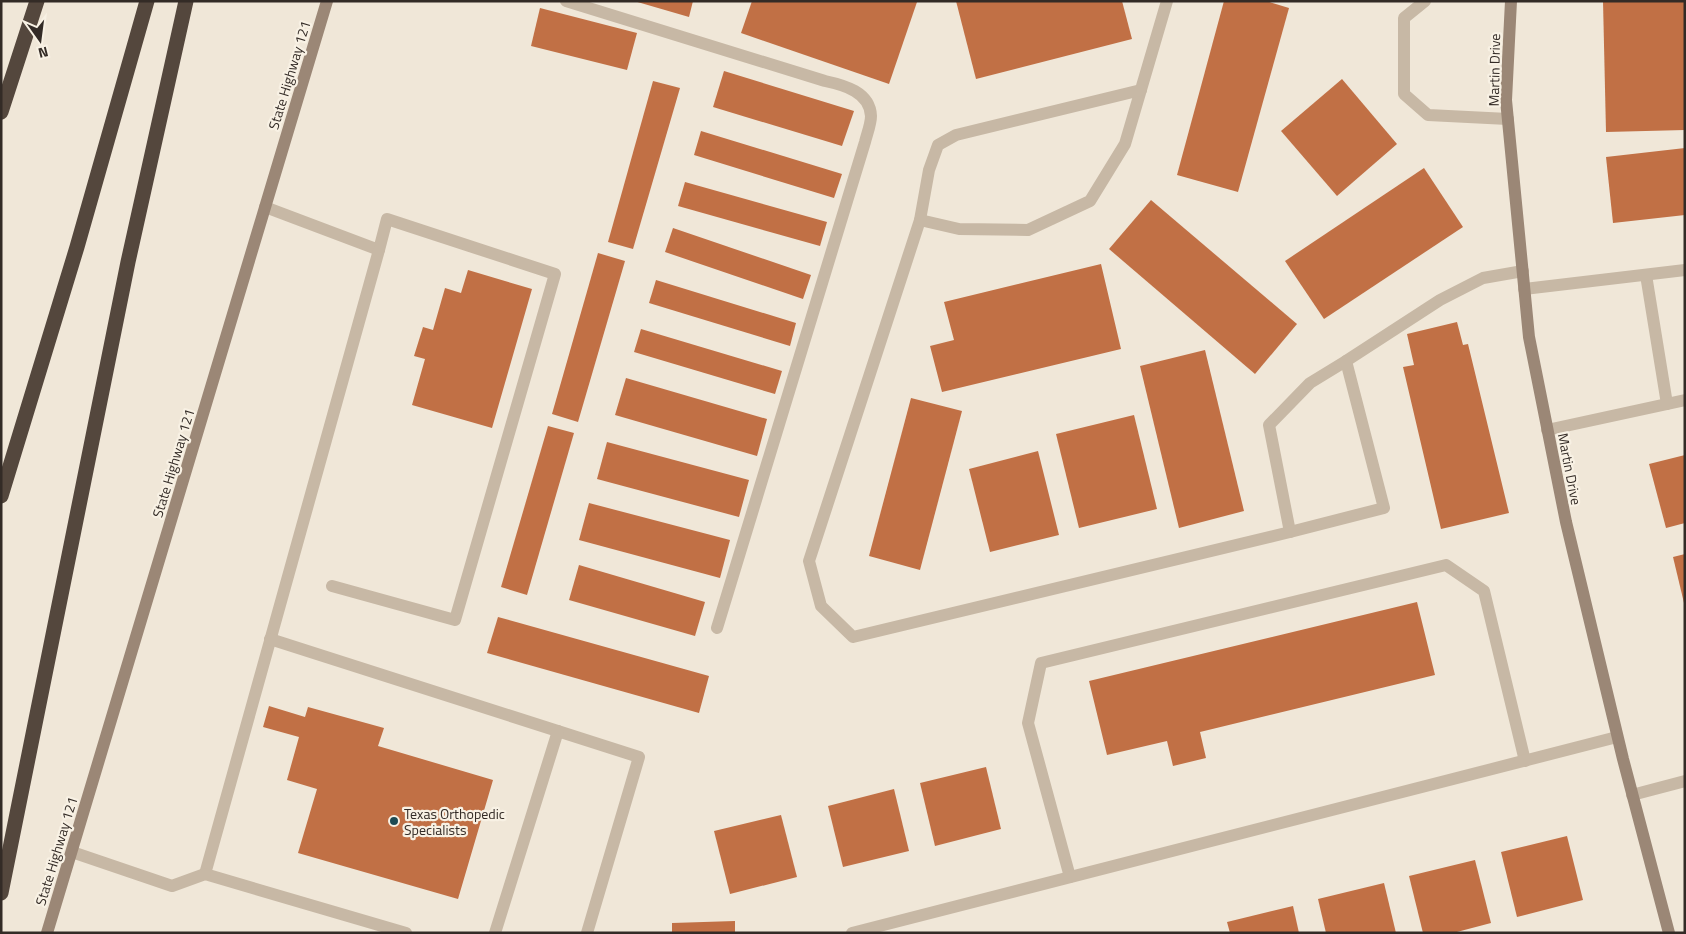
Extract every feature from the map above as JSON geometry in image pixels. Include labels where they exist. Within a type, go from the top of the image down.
[{"type":"highway","points":[[1,112],[37,1]]},
{"type":"highway","points":[[1,496],[147,1]]},
{"type":"highway","points":[[1,893],[128,262],[186,1]]},
{"type":"main road","name":"State Highway 121","points":[[47,933],[327,1]]},
{"type":"main road","name":"Martin Drive","points":[[1511,1],[1506,100],[1529,337],[1566,522],[1632,795],[1669,933]]},
{"type":"lane","points":[[566,1],[843,85],[864,98],[870,110],[871,118],[865,142],[717,628]]},
{"type":"lane","points":[[920,220],[959,229],[1028,230],[1090,201],[1125,144],[1167,1]]},
{"type":"lane","points":[[1424,1],[1404,18],[1404,94],[1428,115],[1508,120]]},
{"type":"lane","points":[[1140,90],[956,135],[938,145],[929,170],[920,220],[810,562],[821,606],[853,637],[1384,508],[1346,361]]},
{"type":"lane","points":[[265,207],[379,250]]},
{"type":"lane","points":[[205,874],[387,219],[555,274],[455,620],[332,586]]},
{"type":"lane","points":[[1524,289],[1685,270]]},
{"type":"lane","points":[[1290,532],[1269,425],[1310,383],[1448,295],[1482,278],[1523,271]]},
{"type":"lane","points":[[1646,275],[1667,404]]},
{"type":"lane","points":[[1547,430],[1685,400]]},
{"type":"lane","points":[[1070,877],[1028,723],[1041,663],[1446,565],[1484,591],[1525,761]]},
{"type":"lane","points":[[270,639],[639,757],[587,933]]},
{"type":"lane","points":[[496,933],[558,731]]},
{"type":"lane","points":[[852,933],[1618,737]]},
{"type":"lane","points":[[1632,795],[1685,781]]},
{"type":"lane","points":[[72,852],[172,886],[205,874],[406,933]]},
{"type":"building","points":[[634,1],[693,1],[689,17]]},
{"type":"building","points":[[752,1],[917,2],[889,84],[741,33]]},
{"type":"building","points":[[956,1],[1122,1],[1132,39],[976,79]]},
{"type":"building","points":[[1224,1],[1266,1],[1289,8],[1238,192],[1177,175]]},
{"type":"building","points":[[1603,1],[1685,1],[1685,130],[1606,132]]},
{"type":"building","points":[[540,8],[637,33],[627,70],[531,46]]},
{"type":"building","points":[[724,71],[854,111],[842,146],[713,107]]},
{"type":"building","points":[[1342,79],[1397,144],[1337,196],[1281,131]]},
{"type":"building","points":[[653,81],[680,88],[633,249],[608,242]]},
{"type":"building","points":[[701,131],[842,174],[834,198],[694,155]]},
{"type":"building","points":[[1685,148],[1685,215],[1613,223],[1606,157]]},
{"type":"building","points":[[1424,168],[1463,227],[1324,319],[1285,261]]},
{"type":"building","points":[[685,182],[827,222],[820,246],[678,206]]},
{"type":"building","points":[[1151,200],[1297,324],[1255,374],[1109,249]]},
{"type":"building","points":[[673,228],[811,275],[803,299],[665,252]]},
{"type":"building","points":[[598,253],[625,261],[578,422],[552,414]]},
{"type":"building","points":[[1101,264],[1121,349],[942,392],[930,346],[954,340],[944,302]]},
{"type":"building","points":[[468,270],[532,289],[492,428],[412,405],[425,359],[414,356],[423,327],[433,330],[445,288],[461,293]]},
{"type":"building","points":[[656,280],[796,323],[790,346],[649,303]]},
{"type":"building","points":[[1457,322],[1463,345],[1468,344],[1509,513],[1441,529],[1403,367],[1414,365],[1407,334]]},
{"type":"building","points":[[641,329],[782,371],[775,394],[634,352]]},
{"type":"building","points":[[1205,350],[1244,511],[1179,528],[1140,366]]},
{"type":"building","points":[[626,378],[767,419],[757,456],[615,415]]},
{"type":"building","points":[[911,398],[962,411],[920,570],[869,556]]},
{"type":"building","points":[[1134,415],[1157,509],[1079,528],[1056,434]]},
{"type":"building","points":[[548,426],[574,433],[527,595],[501,587]]},
{"type":"building","points":[[607,442],[749,480],[739,517],[597,479]]},
{"type":"building","points":[[1038,451],[1059,535],[990,552],[969,469]]},
{"type":"building","points":[[1685,455],[1685,523],[1666,528],[1649,464]]},
{"type":"building","points":[[589,503],[730,540],[720,578],[579,540]]},
{"type":"building","points":[[1685,554],[1685,602],[1684,603],[1673,557]]},
{"type":"building","points":[[579,565],[705,602],[695,636],[569,600]]},
{"type":"building","points":[[1417,602],[1435,675],[1200,732],[1206,758],[1173,766],[1167,741],[1107,755],[1089,681]]},
{"type":"building","points":[[498,617],[709,676],[699,713],[487,653]]},
{"type":"building","name":"Texas Orthopedic Specialists","points":[[269,706],[305,717],[308,707],[384,728],[378,746],[493,780],[458,899],[298,853],[317,789],[287,780],[299,737],[263,727]]},
{"type":"building","points":[[986,767],[1001,829],[935,846],[920,783]]},
{"type":"building","points":[[894,789],[909,851],[843,867],[828,806]]},
{"type":"building","points":[[781,815],[797,877],[730,894],[714,831]]},
{"type":"building","points":[[1567,836],[1583,900],[1517,917],[1501,852]]},
{"type":"building","points":[[1475,860],[1491,923],[1453,933],[1423,933],[1409,876]]},
{"type":"building","points":[[1384,883],[1396,933],[1326,933],[1318,899]]},
{"type":"building","points":[[1293,906],[1299,933],[1230,933],[1227,922]]},
{"type":"building","points":[[735,921],[735,933],[672,933],[672,923]]},
{"type":"place","name":"Texas Orthopedic Specialists","points":[[394,821]]}]
